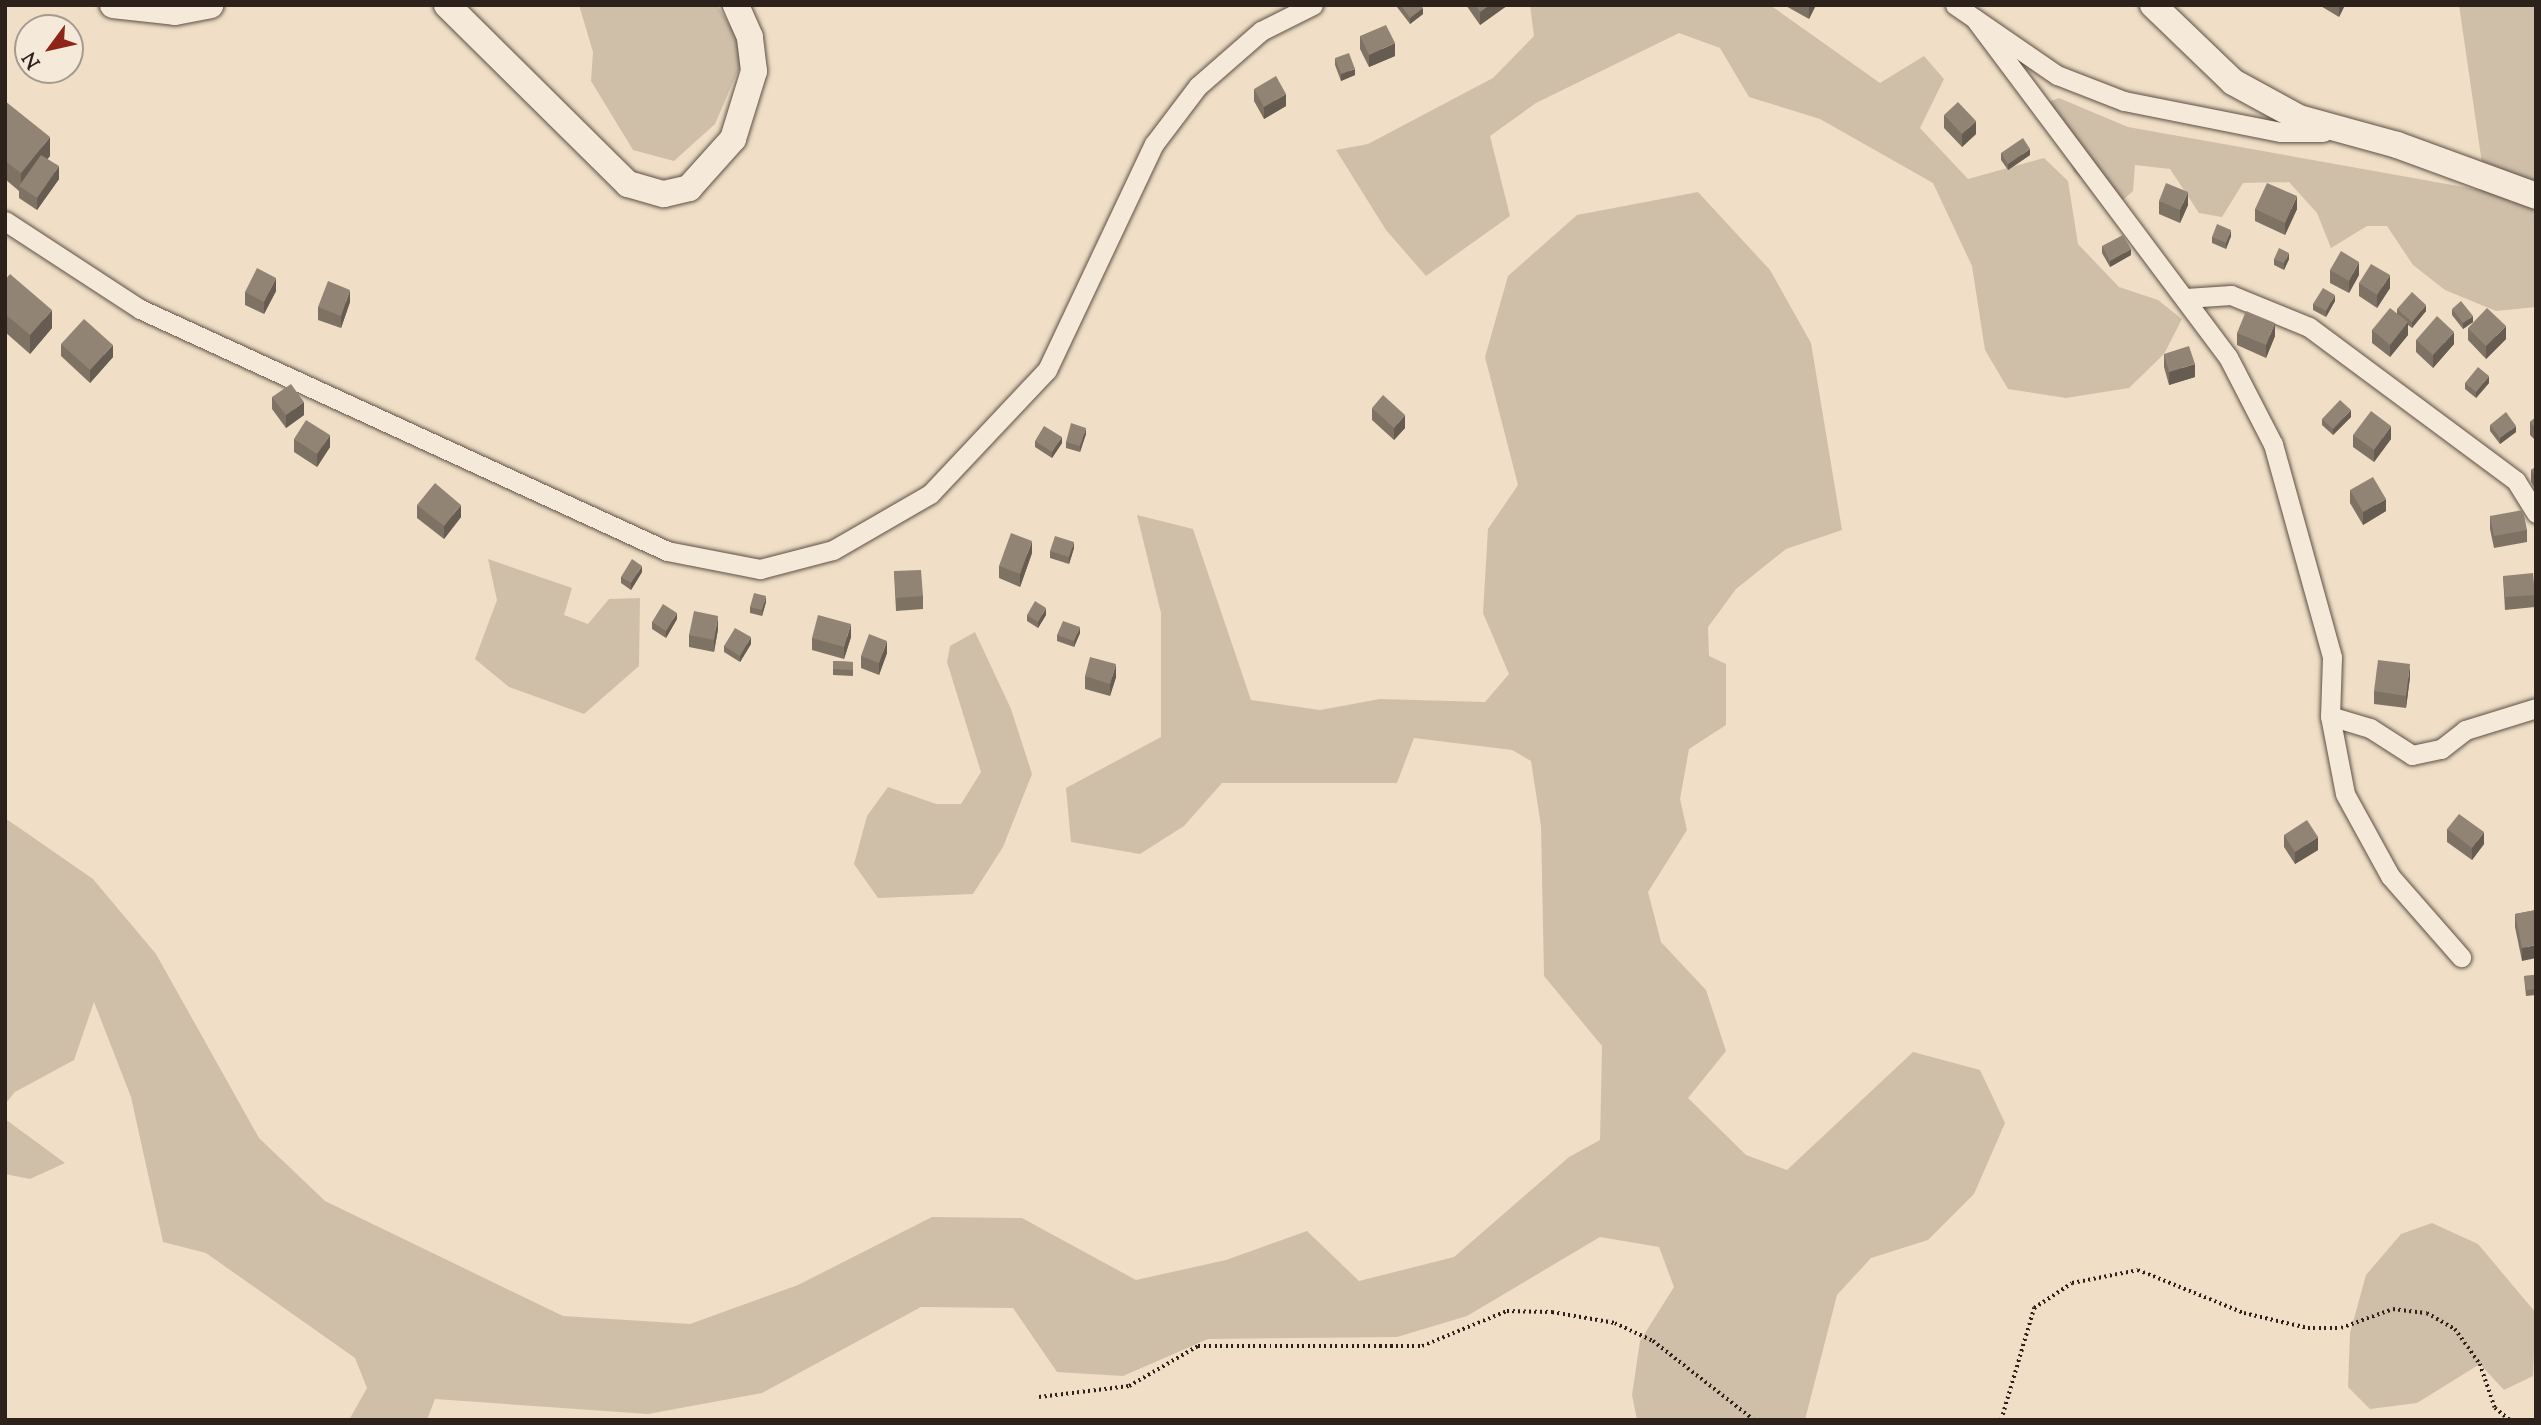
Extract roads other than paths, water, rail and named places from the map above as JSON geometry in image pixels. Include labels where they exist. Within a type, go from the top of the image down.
[{"type":"main road","points":[[113,5],[175,12],[210,5]]},
{"type":"main road","points":[[447,5],[628,184],[664,194],[689,188],[733,139],[754,71],[750,37],[736,5]]},
{"type":"main road","points":[[2153,5],[2233,82],[2299,118],[2350,132],[2536,196]]},
{"type":"street","points":[[5,221],[140,309],[667,551],[760,569],[833,550],[930,494],[1047,370],[1154,144],[1198,86],[1261,31],[1313,5]]},
{"type":"street","points":[[1955,5],[2057,75],[2124,101],[2281,131],[2350,132]]},
{"type":"street","points":[[1975,19],[2228,357],[2273,444],[2332,657],[2330,716],[2345,794],[2390,876],[2461,957]]},
{"type":"street","points":[[2186,298],[2231,295],[2309,327],[2516,481],[2536,513]]},
{"type":"street","points":[[2330,716],[2370,727],[2413,755],[2441,749],[2465,730],[2536,708]]}]
